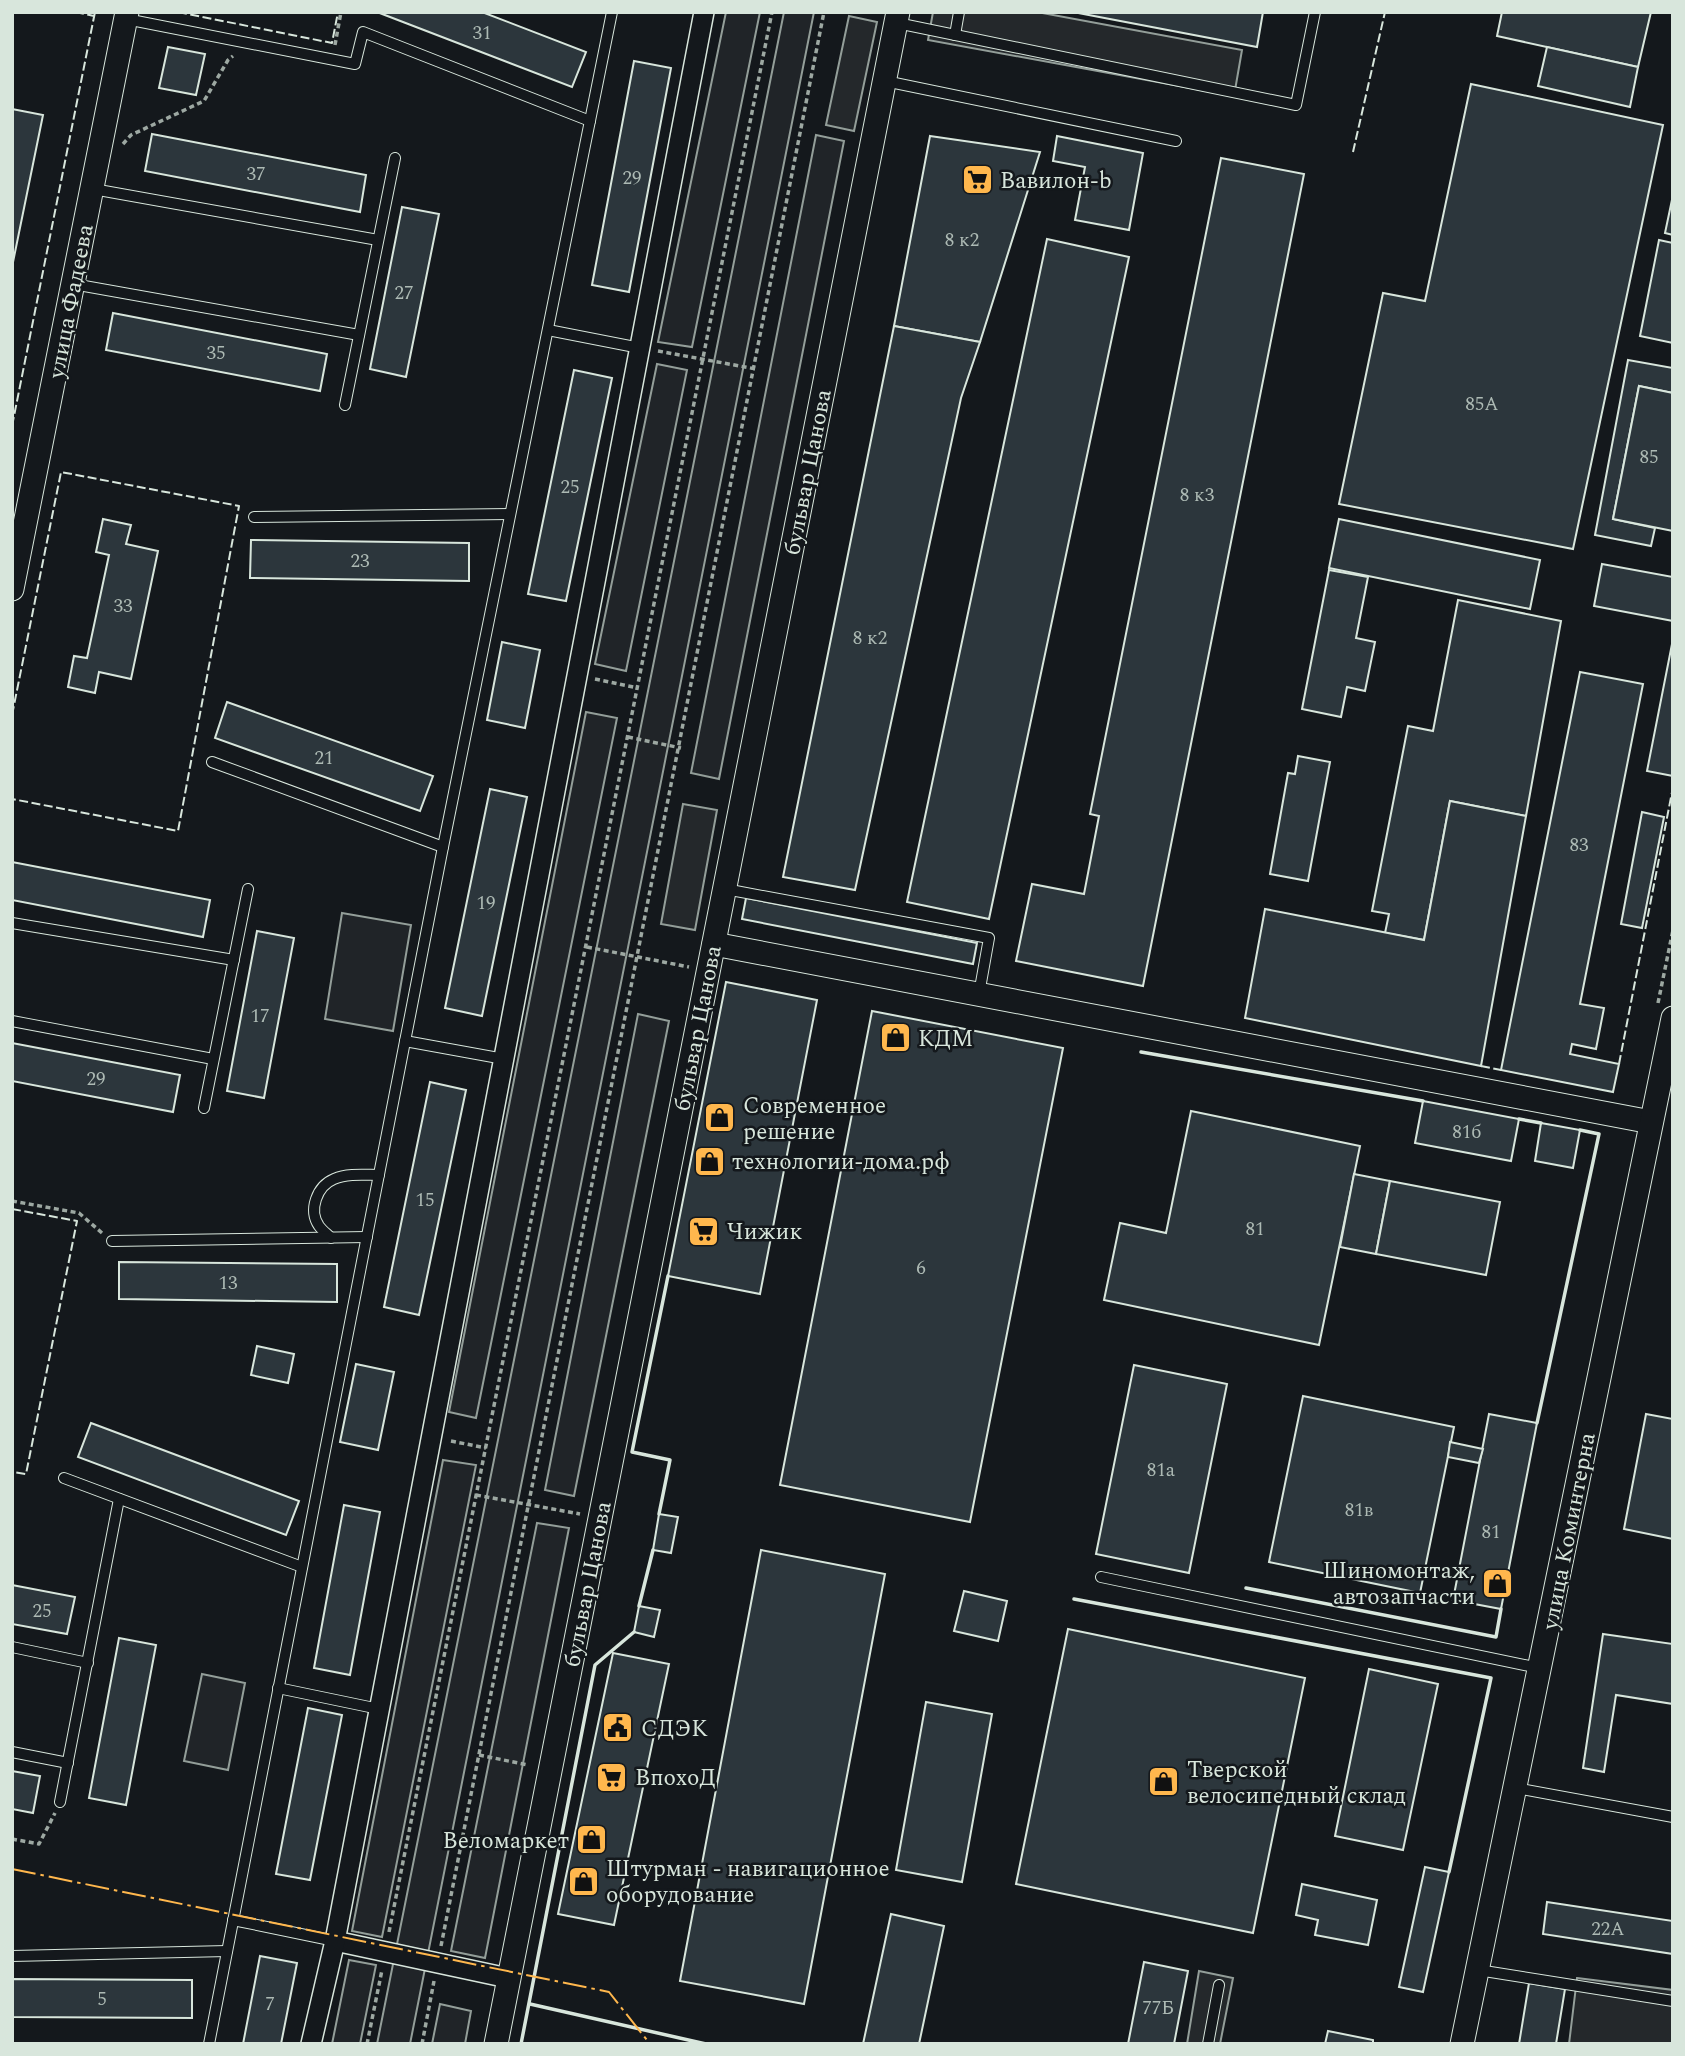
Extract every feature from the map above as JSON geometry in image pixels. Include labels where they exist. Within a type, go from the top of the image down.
[{"type":"street","points":[[311,2044],[335,1941],[704,12]]},
{"type":"street","name":"улица Фадеева","points":[[12,589],[126,15]]},
{"type":"street","name":"бульвар Цанова","points":[[496,2044],[897,18]]},
{"type":"street","points":[[714,944],[1651,1122]]},
{"type":"street","name":"улица Коминтерна","points":[[1462,2044],[1673,1018]]},
{"type":"street","points":[[335,1941],[509,1978]]},
{"type":"lane","points":[[209,2044],[443,847],[612,12]]},
{"type":"lane","points":[[955,35],[959,12]]},
{"type":"lane","points":[[897,18],[955,35],[1296,105],[1315,12]]},
{"type":"lane","points":[[126,15],[355,64],[363,32],[590,121]]},
{"type":"lane","points":[[885,81],[1176,141]]},
{"type":"lane","points":[[345,405],[395,158]]},
{"type":"lane","points":[[92,189],[378,240]]},
{"type":"lane","points":[[73,284],[359,335]]},
{"type":"lane","points":[[548,330],[640,348]]},
{"type":"lane","points":[[254,517],[510,514]]},
{"type":"lane","points":[[212,762],[443,847]]},
{"type":"lane","points":[[724,888],[989,938],[979,995]]},
{"type":"lane","points":[[204,1108],[248,889]]},
{"type":"lane","points":[[12,923],[234,960]]},
{"type":"lane","points":[[12,1021],[214,1059]]},
{"type":"lane","points":[[405,1041],[504,1059]]},
{"type":"lane","points":[[331,1238],[317,1224],[313,1206],[320,1191],[333,1179],[351,1175],[379,1175]]},
{"type":"lane","points":[[112,1241],[367,1237]]},
{"type":"lane","points":[[64,1478],[302,1567]]},
{"type":"lane","points":[[60,1802],[119,1499]]},
{"type":"lane","points":[[1101,1577],[1540,1668]]},
{"type":"lane","points":[[12,1647],[88,1662]]},
{"type":"lane","points":[[278,1688],[379,1709]]},
{"type":"lane","points":[[12,1752],[68,1763]]},
{"type":"lane","points":[[1515,1787],[1673,1817]]},
{"type":"lane","points":[[233,1920],[335,1941]]},
{"type":"lane","points":[[12,1956],[227,1951]]},
{"type":"lane","points":[[1477,1970],[1673,2001]]},
{"type":"lane","points":[[1208,2044],[1219,1985]]},
{"type":"path","points":[[333,60],[341,12]]},
{"type":"path","points":[[367,2044],[772,12]]},
{"type":"path","points":[[422,2044],[824,12]]},
{"type":"path","points":[[116,151],[131,135],[204,101],[228,60],[252,43]]},
{"type":"path","points":[[640,348],[755,368]]},
{"type":"path","points":[[577,675],[638,688]]},
{"type":"path","points":[[628,737],[679,748]]},
{"type":"path","points":[[1668,954],[1673,930]]},
{"type":"path","points":[[586,947],[688,967]]},
{"type":"path","points":[[12,1200],[79,1213],[112,1241]]},
{"type":"path","points":[[431,1437],[486,1448]]},
{"type":"path","points":[[477,1495],[600,1517]]},
{"type":"path","points":[[479,1755],[550,1769]]},
{"type":"path","points":[[12,1839],[39,1844],[60,1802]]},
{"type":"shaded area","points":[[726,12],[760,12],[692,347],[658,342]]},
{"type":"shaded area","points":[[784,12],[814,12],[410,2044],[377,2044]]},
{"type":"shaded area","points":[[933,12],[1037,12],[1242,50],[1234,96],[928,40]]},
{"type":"shaded area","points":[[849,16],[877,22],[854,131],[826,125]]},
{"type":"shaded area","points":[[816,135],[844,141],[719,779],[691,773]]},
{"type":"shaded area","points":[[657,364],[687,370],[626,671],[595,664]]},
{"type":"shaded area","points":[[586,712],[617,718],[476,1418],[449,1412]]},
{"type":"shaded area","points":[[683,804],[717,810],[695,930],[661,924]]},
{"type":"shaded area","points":[[342,913],[411,925],[393,1031],[325,1019]]},
{"type":"shaded area","points":[[638,1014],[669,1021],[574,1496],[545,1490]]},
{"type":"shaded area","points":[[443,1460],[476,1465],[382,1937],[352,1931]]},
{"type":"shaded area","points":[[537,1523],[569,1528],[485,1958],[451,1951]]},
{"type":"shaded area","points":[[202,1674],[245,1683],[228,1770],[184,1761]]},
{"type":"shaded area","points":[[349,1960],[376,1965],[360,2044],[332,2044]]},
{"type":"shaded area","points":[[1199,1971],[1233,1978],[1220,2044],[1187,2044]]},
{"type":"shaded area","points":[[1577,1978],[1673,1990],[1673,2044],[1569,2044]]},
{"type":"shaded area","points":[[440,2004],[471,2011],[465,2044],[432,2044]]},
{"type":"building","points":[[377,12],[482,12],[586,52],[572,87]]},
{"type":"building","points":[[1073,12],[1263,12],[1257,47]]},
{"type":"building","points":[[1502,12],[1651,12],[1638,67],[1497,36]]},
{"type":"building","points":[[168,47],[205,54],[196,95],[159,88]]},
{"type":"building","points":[[1547,47],[1638,67],[1630,107],[1538,86]]},
{"type":"building","points":[[634,61],[671,68],[629,292],[592,285]]},
{"type":"building","points":[[1471,84],[1663,125],[1573,549],[1339,504],[1383,293],[1425,301]]},
{"type":"building","points":[[12,109],[43,115],[12,267]]},
{"type":"building","points":[[152,134],[366,175],[360,212],[145,171]]},
{"type":"building","points":[[930,136],[1040,152],[980,342],[894,326]]},
{"type":"building","points":[[1057,136],[1143,153],[1129,230],[1075,220],[1085,167],[1053,161]]},
{"type":"building","points":[[1221,158],[1304,174],[1143,986],[1016,961],[1032,884],[1084,894],[1099,816],[1090,814]]},
{"type":"building","points":[[1673,195],[1673,235],[1665,233]]},
{"type":"building","points":[[402,207],[439,214],[406,377],[370,369]]},
{"type":"building","points":[[1047,239],[1129,257],[989,919],[907,902]]},
{"type":"building","points":[[1659,240],[1673,243],[1673,343],[1640,336]]},
{"type":"building","points":[[113,313],[327,354],[320,391],[106,350]]},
{"type":"building","points":[[894,326],[980,342],[961,398],[855,890],[783,877]]},
{"type":"building","points":[[1628,360],[1673,368],[1673,393],[1639,386],[1613,519],[1655,528],[1651,546],[1595,535]]},
{"type":"building","points":[[574,370],[612,378],[566,601],[528,594]]},
{"type":"building","points":[[1639,386],[1673,393],[1673,531],[1613,519]]},
{"type":"building","points":[[103,519],[131,525],[126,544],[158,551],[131,679],[99,672],[95,693],[68,687],[74,656],[87,658],[109,555],[96,552]]},
{"type":"building","points":[[1339,519],[1540,560],[1530,609],[1329,568]]},
{"type":"building","points":[[251,540],[469,543],[469,581],[250,578]]},
{"type":"building","points":[[1602,564],[1673,577],[1673,621],[1594,606]]},
{"type":"building","points":[[1329,570],[1368,577],[1356,638],[1375,642],[1365,691],[1347,687],[1341,717],[1302,709]]},
{"type":"building","points":[[1458,600],[1561,621],[1526,816],[1450,801],[1424,940],[1385,933],[1389,914],[1372,911],[1408,726],[1433,731]]},
{"type":"building","points":[[1673,639],[1673,776],[1647,771]]},
{"type":"building","points":[[502,642],[540,650],[525,728],[487,720]]},
{"type":"building","points":[[1580,672],[1643,684],[1580,1004],[1604,1008],[1596,1049],[1572,1044],[1570,1054],[1619,1064],[1613,1092],[1501,1070]]},
{"type":"building","points":[[227,702],[433,776],[420,811],[215,738]]},
{"type":"building","points":[[1298,756],[1330,762],[1308,881],[1270,874],[1288,773],[1295,774]]},
{"type":"building","points":[[490,789],[527,797],[482,1016],[445,1008]]},
{"type":"building","points":[[1450,801],[1526,816],[1481,1066],[1245,1018],[1265,909],[1424,940]]},
{"type":"building","points":[[1642,812],[1664,817],[1642,928],[1621,924]]},
{"type":"building","points":[[12,862],[210,900],[203,937],[12,900]]},
{"type":"building","points":[[746,898],[977,943],[973,964],[742,919]]},
{"type":"building","points":[[257,931],[294,938],[264,1098],[227,1091]]},
{"type":"building","points":[[726,982],[817,1000],[760,1294],[668,1276]]},
{"type":"building","points":[[872,1011],[1063,1048],[970,1522],[780,1485]]},
{"type":"building","points":[[12,1043],[180,1075],[173,1112],[12,1081]]},
{"type":"building","points":[[430,1082],[466,1090],[419,1315],[384,1307]]},
{"type":"building","points":[[1423,1101],[1519,1119],[1511,1161],[1415,1143]]},
{"type":"building","points":[[1191,1111],[1360,1146],[1319,1345],[1104,1300],[1120,1223],[1166,1233]]},
{"type":"building","points":[[1541,1123],[1580,1130],[1573,1168],[1535,1161]]},
{"type":"building","points":[[1354,1174],[1390,1181],[1376,1254],[1340,1247]]},
{"type":"building","points":[[1390,1181],[1500,1202],[1486,1275],[1376,1254]]},
{"type":"building","points":[[119,1262],[337,1264],[337,1302],[119,1299]]},
{"type":"building","points":[[257,1346],[294,1354],[288,1383],[251,1375]]},
{"type":"building","points":[[356,1364],[394,1372],[378,1450],[340,1442]]},
{"type":"building","points":[[1134,1365],[1227,1384],[1189,1573],[1096,1554]]},
{"type":"building","points":[[1303,1396],[1454,1427],[1420,1593],[1269,1562]]},
{"type":"building","points":[[1489,1414],[1537,1423],[1501,1609],[1453,1600]]},
{"type":"building","points":[[1646,1414],[1673,1419],[1673,1539],[1624,1529]]},
{"type":"building","points":[[91,1423],[299,1501],[286,1535],[78,1457]]},
{"type":"building","points":[[1450,1442],[1483,1449],[1479,1463],[1448,1457]]},
{"type":"building","points":[[344,1505],[380,1512],[350,1675],[314,1668]]},
{"type":"building","points":[[659,1514],[678,1517],[671,1553],[653,1550]]},
{"type":"building","points":[[761,1550],[885,1574],[804,2004],[680,1981]]},
{"type":"building","points":[[12,1585],[75,1597],[67,1634],[12,1624]]},
{"type":"building","points":[[964,1591],[1007,1601],[998,1641],[954,1631]]},
{"type":"building","points":[[639,1606],[660,1610],[654,1637],[634,1632]]},
{"type":"building","points":[[1068,1629],[1305,1678],[1253,1933],[1016,1884]]},
{"type":"building","points":[[1603,1634],[1673,1644],[1673,1704],[1616,1695],[1604,1772],[1583,1768]]},
{"type":"building","points":[[119,1638],[156,1645],[126,1805],[89,1798]]},
{"type":"building","points":[[613,1653],[669,1664],[614,1925],[558,1914]]},
{"type":"building","points":[[1369,1669],[1438,1684],[1403,1850],[1335,1836]]},
{"type":"building","points":[[926,1702],[992,1714],[962,1882],[896,1870]]},
{"type":"building","points":[[308,1708],[342,1715],[310,1880],[276,1874]]},
{"type":"building","points":[[12,1771],[40,1776],[33,1813],[12,1809]]},
{"type":"building","points":[[1425,1867],[1449,1872],[1423,1992],[1399,1987]]},
{"type":"building","points":[[1302,1884],[1377,1900],[1368,1945],[1315,1935],[1318,1920],[1296,1915]]},
{"type":"building","points":[[1547,1902],[1673,1921],[1673,1954],[1543,1934]]},
{"type":"building","points":[[891,1914],[944,1926],[919,2044],[863,2044]]},
{"type":"building","points":[[260,1956],[297,1963],[281,2044],[243,2044]]},
{"type":"building","points":[[1144,1962],[1188,1971],[1174,2044],[1128,2044]]},
{"type":"building","points":[[12,1979],[192,1980],[192,2018],[12,2017]]},
{"type":"building","points":[[1529,1983],[1565,1989],[1556,2044],[1519,2044]]},
{"type":"building","points":[[1328,2031],[1373,2040],[1373,2044],[1325,2044]]},
{"type":"fence","points":[[75,12],[94,16]]},
{"type":"fence","points":[[12,426],[95,12]]},
{"type":"fence","points":[[178,12],[332,43],[338,12]]},
{"type":"fence","points":[[1353,152],[1385,12]]},
{"type":"fence","points":[[12,715],[61,472],[239,506],[178,831],[12,799]]},
{"type":"fence","points":[[1619,1064],[1673,787]]},
{"type":"fence","points":[[1481,1066],[1501,1070]]},
{"type":"fence","points":[[12,1209],[77,1221],[26,1474],[12,1472]]},
{"type":"wall","points":[[1141,1052],[1423,1101]]},
{"type":"wall","points":[[1519,1119],[1541,1123]]},
{"type":"wall","points":[[1537,1423],[1599,1134],[1580,1130]]},
{"type":"wall","points":[[659,1514],[670,1460],[632,1452],[668,1276]]},
{"type":"wall","points":[[639,1606],[653,1550]]},
{"type":"wall","points":[[1246,1588],[1496,1637],[1501,1609]]},
{"type":"wall","points":[[1074,1599],[1491,1678],[1449,1872]]},
{"type":"wall","points":[[521,2044],[595,1665],[634,1632]]},
{"type":"wall","points":[[530,2004],[706,2044]]},
{"type":"power","points":[[12,1869],[609,1992],[650,2044]]},
{"type":"place","name":"Вавилон-b","points":[[977,180]]},
{"type":"place","name":"КДМ","points":[[895,1038]]},
{"type":"place","name":"Современное решение","points":[[720,1118]]},
{"type":"place","name":"технологии-дома.рф","points":[[709,1161]]},
{"type":"place","name":"Чижик","points":[[704,1231]]},
{"type":"place","name":"Шиномонтаж, автозапчасти","points":[[1498,1583]]},
{"type":"place","name":"СДЭК","points":[[618,1728]]},
{"type":"place","name":"ВпохоД","points":[[612,1777]]},
{"type":"place","name":"Тверской велосипедный склад","points":[[1164,1782]]},
{"type":"place","name":"Веломаркет","points":[[592,1840]]},
{"type":"place","name":"Штурман - навигационное оборудование","points":[[583,1881]]}]
